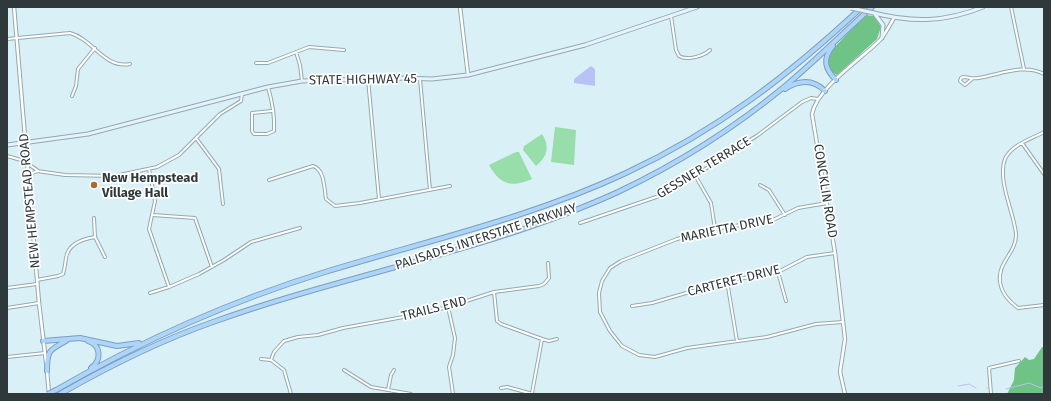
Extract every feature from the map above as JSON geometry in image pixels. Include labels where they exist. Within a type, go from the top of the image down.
[{"type":"highway","name":"PALISADES INTERSTATE PARKWAY","points":[[49,394],[167,332],[230,306],[289,284],[524,212],[584,191],[626,173],[694,138],[751,101],[801,62],[862,7]]},
{"type":"highway","name":"PALISADES INTERSTATE PARKWAY","points":[[60,394],[140,352],[214,321],[510,232],[581,207],[624,189],[673,163],[713,139],[755,110],[795,78],[872,7]]},
{"type":"highway","points":[[836,80],[827,69],[826,57],[830,50],[851,26]]},
{"type":"highway","points":[[755,110],[788,87],[798,83],[813,83],[825,91]]},
{"type":"highway","points":[[44,342],[83,338],[113,345],[126,346],[139,344],[167,332]]},
{"type":"highway","points":[[44,342],[80,340],[91,342],[97,347],[99,356],[95,365],[62,386]]},
{"type":"highway","points":[[47,371],[50,351],[54,346],[66,341]]},
{"type":"main road","name":"STATE HIGHWAY 45","points":[[7,145],[72,137],[268,87],[302,81],[420,79],[447,78],[468,75],[585,45],[697,7]]},
{"type":"main road","points":[[850,7],[894,18],[933,20],[957,16],[983,7]]},
{"type":"main road","points":[[874,13],[883,24],[882,38]]},
{"type":"street","name":"NEW HEMPSTEAD ROAD","points":[[14,7],[37,282],[49,394]]},
{"type":"street","points":[[460,7],[468,75]]},
{"type":"street","points":[[1011,7],[1024,69]]},
{"type":"street","points":[[671,16],[676,50],[679,56],[686,58],[704,55],[710,50]]},
{"type":"street","name":"CONCKLIN ROAD","points":[[845,394],[840,372],[845,347],[843,322],[835,253],[812,118],[813,110],[818,99],[825,91],[882,38],[894,18]]},
{"type":"street","points":[[7,39],[70,33],[80,36],[104,57],[116,65],[130,64]]},
{"type":"street","points":[[256,63],[268,63],[309,47],[344,50]]},
{"type":"street","points":[[72,96],[76,86],[78,69],[95,48]]},
{"type":"street","points":[[296,52],[300,65],[302,81]]},
{"type":"street","points":[[972,79],[965,85],[960,81],[963,77],[972,79],[1024,69],[1039,71],[1044,74]]},
{"type":"street","points":[[368,79],[379,199]]},
{"type":"street","points":[[420,79],[430,190]]},
{"type":"street","points":[[268,87],[272,111],[274,131],[267,134],[254,134],[252,130],[252,113],[272,111]]},
{"type":"street","points":[[28,175],[34,171],[40,171],[66,175],[106,176],[122,175],[149,169],[172,160],[220,114],[241,101],[242,94]]},
{"type":"street","name":"GESSNER TERRACE","points":[[580,223],[658,198],[758,136],[802,102],[811,98],[818,99]]},
{"type":"street","points":[[1044,132],[1022,143],[1008,154],[1003,168],[1003,176],[1016,234],[1012,248],[1002,263],[1000,274],[1004,294],[1018,308],[1044,305]]},
{"type":"street","points":[[196,138],[219,169],[223,204]]},
{"type":"street","points":[[1022,143],[1044,174]]},
{"type":"street","points":[[7,156],[25,162],[28,167]]},
{"type":"street","points":[[27,161],[29,166],[40,171]]},
{"type":"street","points":[[269,180],[313,166],[320,170],[322,174],[326,199],[331,204],[339,206],[450,186]]},
{"type":"street","points":[[149,169],[155,201],[149,229],[169,287]]},
{"type":"street","points":[[695,176],[711,203],[715,229]]},
{"type":"street","points":[[760,185],[769,190],[784,215]]},
{"type":"street","name":"MARIETTA DRIVE","points":[[827,203],[798,208],[773,220],[715,229],[650,249],[621,261],[610,268],[602,281],[599,293],[600,312],[610,331],[622,346],[639,355],[655,357],[687,348],[767,337],[816,324],[843,322]]},
{"type":"street","points":[[153,215],[195,218],[212,267]]},
{"type":"street","points":[[94,218],[95,237],[106,257]]},
{"type":"street","points":[[150,293],[169,287],[212,267],[251,242],[300,228]]},
{"type":"street","points":[[7,288],[37,282],[63,274],[66,258],[73,246],[85,239],[95,237]]},
{"type":"street","name":"CARTERET DRIVE","points":[[632,306],[652,303],[726,281],[778,272],[807,257],[835,253]]},
{"type":"street","name":"TRAILS END","points":[[271,360],[274,352],[284,341],[301,336],[318,335],[343,328],[409,316],[448,307],[494,292],[544,284],[549,278],[548,263]]},
{"type":"street","points":[[778,272],[786,301]]},
{"type":"street","points":[[726,281],[737,341]]},
{"type":"street","points":[[494,292],[498,321],[501,324],[549,341],[557,339]]},
{"type":"street","points":[[7,308],[39,304]]},
{"type":"street","points":[[448,307],[455,338],[454,355],[449,367],[453,394]]},
{"type":"street","points":[[501,388],[507,387],[532,394],[542,339]]},
{"type":"street","points":[[7,357],[45,353]]},
{"type":"street","points":[[262,359],[271,360],[284,370],[291,394]]},
{"type":"street","points":[[991,394],[989,368],[1019,361]]},
{"type":"street","points":[[344,370],[366,385],[412,394]]},
{"type":"street","points":[[388,390],[394,370]]},
{"type":"green space","points":[[865,15],[874,16],[881,27],[877,39],[837,75],[830,71],[828,62],[832,50]]},
{"type":"green space","points":[[555,127],[576,130],[574,165],[551,162]]},
{"type":"green space","points":[[542,134],[545,138],[547,147],[545,155],[536,166],[523,150],[524,146]]},
{"type":"green space","points":[[519,152],[532,179],[513,184],[507,183],[502,181],[493,172],[489,165]]},
{"type":"green space","points":[[1042,347],[1044,347],[1044,394],[1007,394],[1014,380],[1015,368],[1025,357],[1029,360],[1034,359]]},
{"type":"water","points":[[591,66],[595,69],[595,86],[574,83],[574,79]]},
{"type":"waterway","points":[[1006,389],[1029,383],[1041,388],[1044,386]]},
{"type":"waterway","points":[[958,386],[969,384],[976,388]]},
{"type":"place","name":"New Hempstead Village Hall","points":[[94,185]]}]
